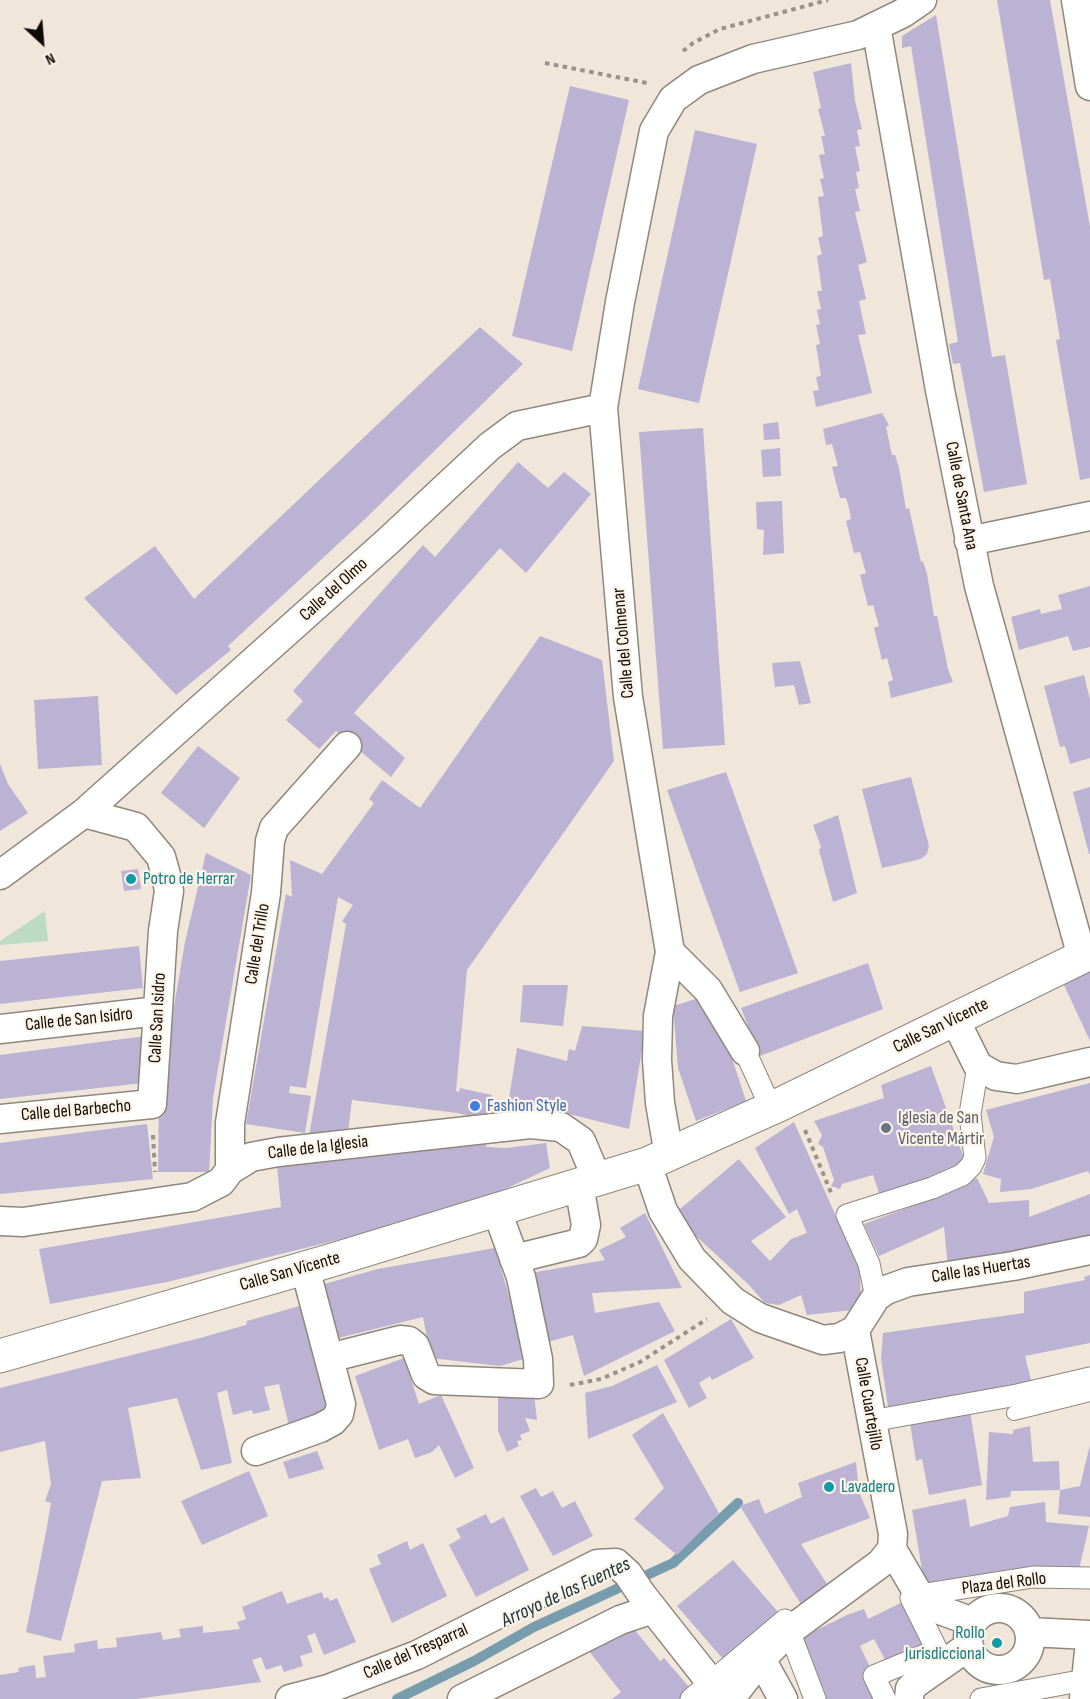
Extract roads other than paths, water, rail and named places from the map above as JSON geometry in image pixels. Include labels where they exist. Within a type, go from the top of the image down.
[{"type":"street","points":[[876,26],[922,0]]},
{"type":"street","points":[[1076,0],[1090,86]]},
{"type":"street","name":"Calle del Colmenar","points":[[658,1160],[660,1103],[657,1060],[658,1016],[670,952],[628,696],[603,408],[620,302],[654,131],[673,99],[699,80],[753,59],[858,35],[876,26]]},
{"type":"street","name":"Calle de Santa Ana","points":[[876,26],[940,390],[979,586],[1086,955]]},
{"type":"street","name":"Calle del Olmo","points":[[0,875],[84,813],[387,542],[489,446],[517,426],[603,408]]},
{"type":"street","points":[[969,541],[1090,516]]},
{"type":"street","name":"Calle del Trillo","points":[[230,1170],[230,1123],[264,903],[270,841],[274,828],[347,746]]},
{"type":"street","name":"Calle San Isidro","points":[[84,813],[136,827],[161,857],[169,891],[163,931],[152,1104]]},
{"type":"street","points":[[670,952],[708,990],[745,1051],[782,1103]]},
{"type":"street","name":"Calle San Vicente","points":[[0,1356],[497,1211],[658,1160],[782,1103],[1086,955]]},
{"type":"street","name":"Calle de San Isidro","points":[[0,1029],[159,1011]]},
{"type":"street","points":[[955,1020],[978,1066],[996,1076],[1017,1079],[1090,1062]]},
{"type":"street","points":[[658,1160],[663,1211],[692,1259],[733,1301],[760,1318],[823,1340],[839,1338],[855,1330],[876,1297],[869,1264],[847,1215],[932,1188],[962,1175],[971,1166],[975,1158],[970,1114],[978,1066]]},
{"type":"street","name":"Calle del Barbecho","points":[[0,1119],[152,1104]]},
{"type":"street","name":"Calle de la Iglesia","points":[[8,1226],[192,1197],[221,1182],[230,1170],[251,1157],[530,1124],[561,1127],[581,1141],[588,1182]]},
{"type":"street","points":[[514,1259],[579,1243],[583,1239],[588,1182]]},
{"type":"street","points":[[328,1358],[400,1340],[409,1341],[415,1346],[426,1376],[434,1380],[539,1384],[538,1359],[514,1259],[497,1211]]},
{"type":"street","name":"Calle las Huertas","points":[[876,1297],[886,1290],[908,1282],[1013,1266],[1090,1250]]},
{"type":"street","points":[[256,1451],[320,1428],[333,1421],[339,1414],[341,1404],[305,1268]]},
{"type":"street","name":"Calle Cuartejillo","points":[[855,1330],[893,1534],[892,1549],[919,1595]]},
{"type":"street","points":[[871,1421],[1017,1395],[1090,1378]]},
{"type":"street","points":[[714,1695],[760,1659],[789,1631],[881,1563],[892,1549]]},
{"type":"street","name":"Calle del Tresparral","points":[[290,1699],[328,1689],[417,1655],[597,1564],[616,1563],[641,1592],[714,1695]]},
{"type":"street","name":"Plaza del Rollo","points":[[919,1595],[1033,1577],[1090,1578]]},
{"type":"street","points":[[462,1699],[620,1620],[641,1592]]},
{"type":"street","points":[[885,1699],[874,1676],[937,1650],[911,1598],[919,1595]]},
{"type":"street","name":"Plaza del Rollo","points":[[909,1699],[910,1689],[915,1683],[971,1634],[981,1614],[999,1608],[1018,1616],[1029,1632],[1028,1649],[1024,1657],[1010,1668],[1001,1670],[984,1667],[977,1662],[971,1634],[919,1595]]},
{"type":"street","points":[[714,1695],[784,1620],[814,1699]]},
{"type":"street","points":[[1029,1632],[1090,1635]]},
{"type":"street","points":[[1084,1690],[1090,1642]]},
{"type":"street","points":[[1084,1690],[1090,1648]]},
{"type":"street","points":[[760,1659],[783,1699]]},
{"type":"street","points":[[981,1699],[1084,1690]]},
{"type":"lane","points":[[1014,1413],[1090,1394]]},
{"type":"waterway","name":"Arroyo de las Fuentes","points":[[397,1699],[474,1661],[534,1627],[673,1563],[738,1503]]},
{"type":"place","name":"Potro de Herrar","points":[[131,879]]},
{"type":"place","name":"Fashion Style","points":[[475,1106]]},
{"type":"place","name":"Iglesia de San Vicente Mártir","points":[[886,1128]]},
{"type":"place","name":"Lavadero","points":[[829,1487]]},
{"type":"place","name":"Rollo Jurisdiccional","points":[[997,1643]]}]
